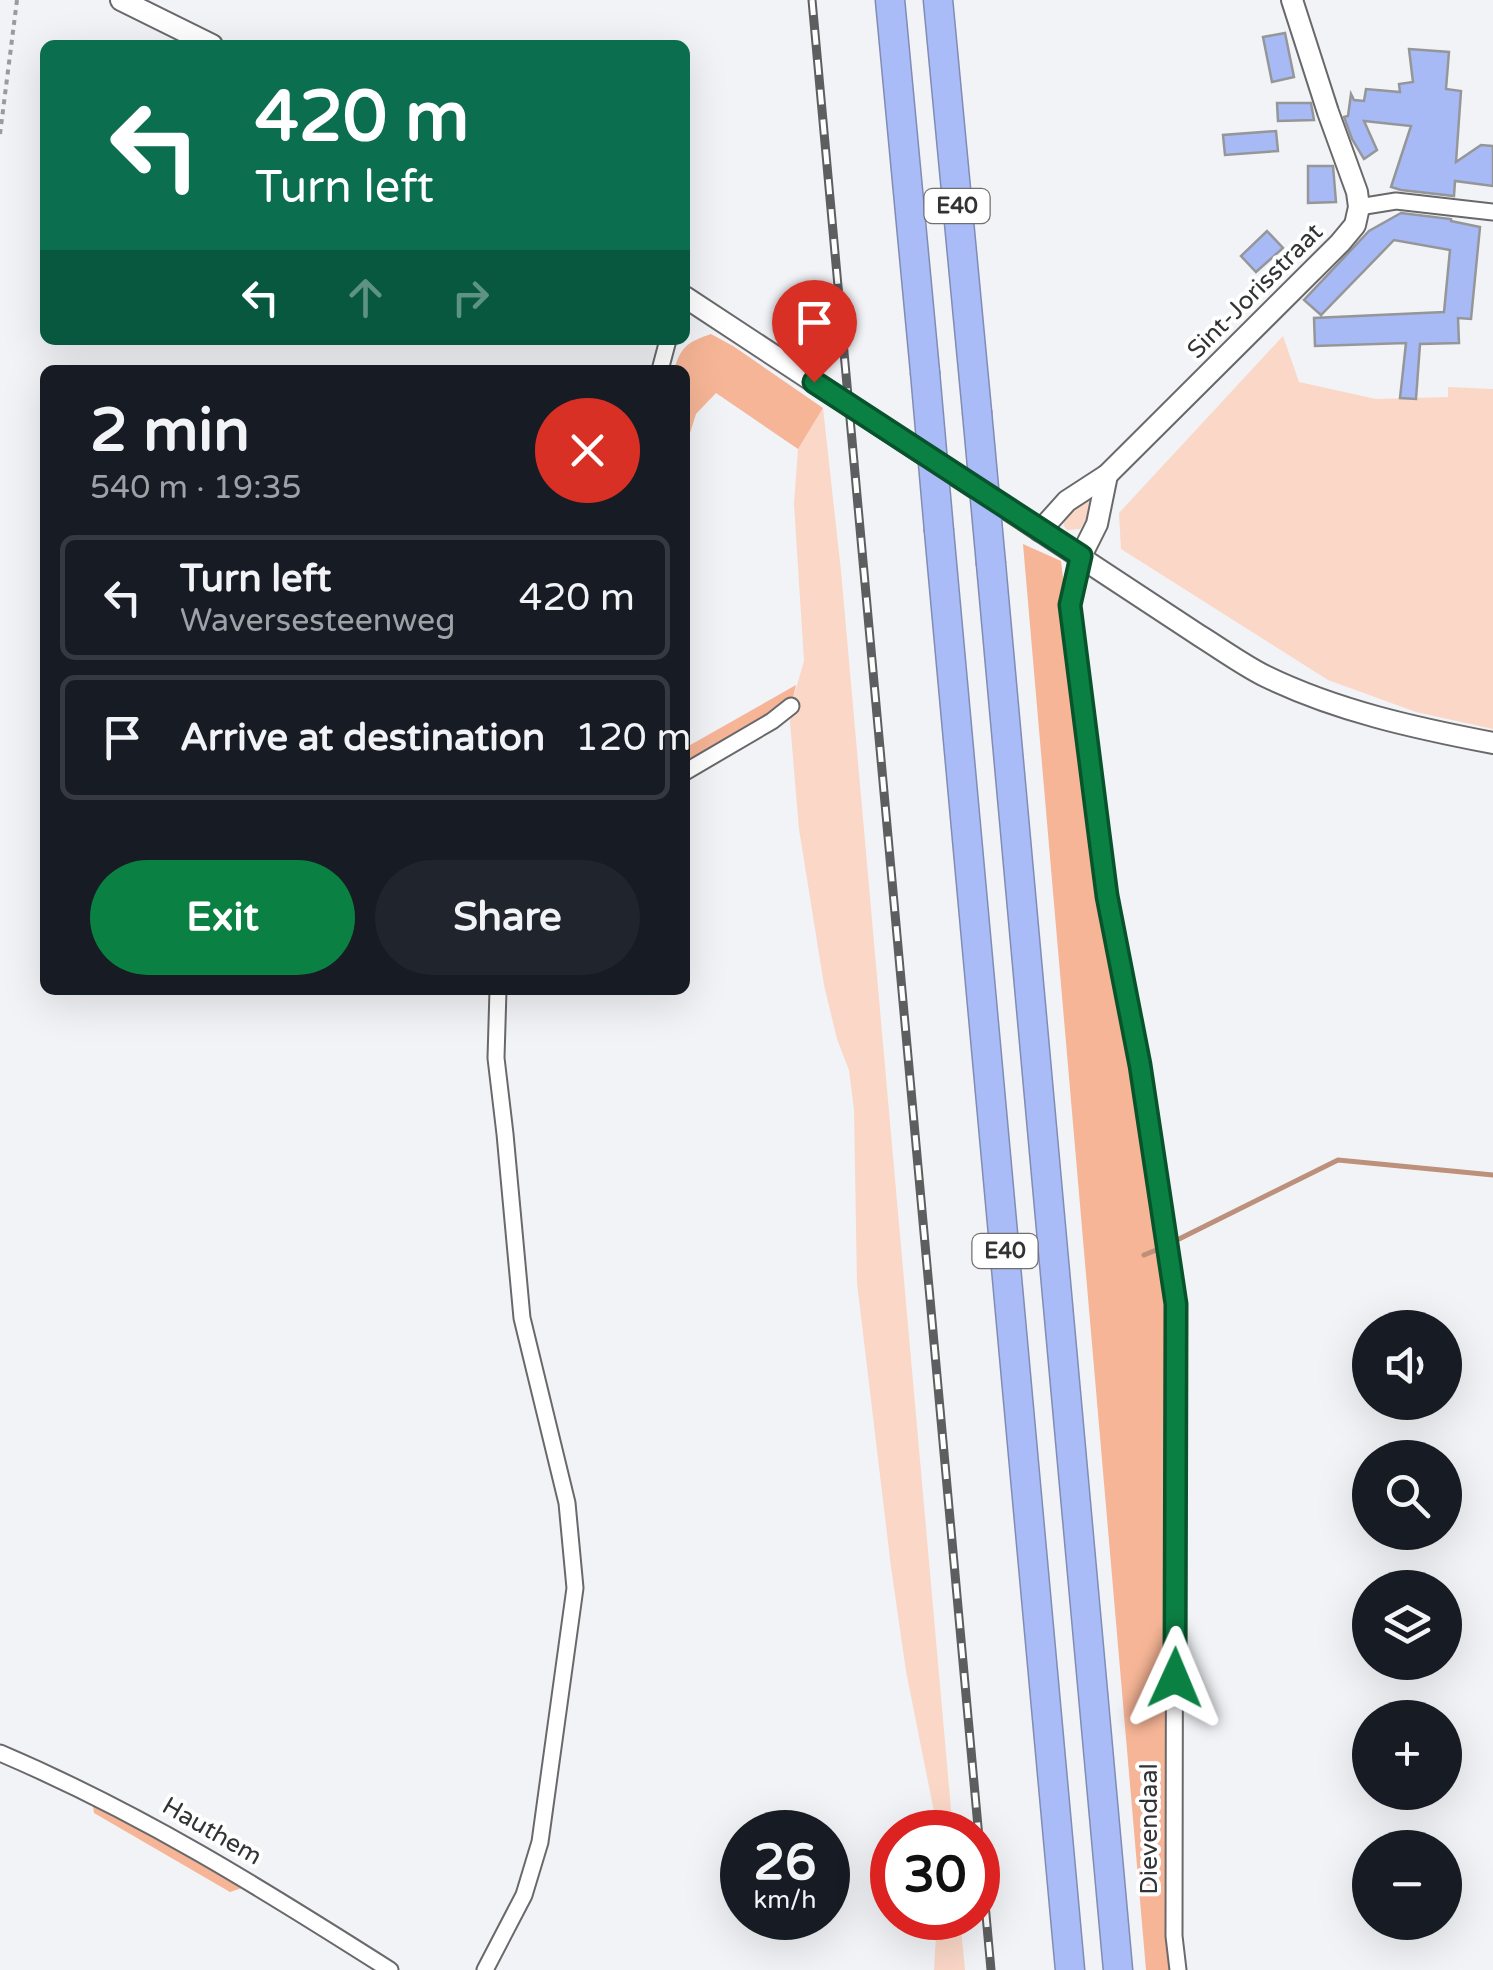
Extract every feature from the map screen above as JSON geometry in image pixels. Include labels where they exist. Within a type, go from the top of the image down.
[{"type":"highway","name":"E40","points":[[890,0],[1070,1970]]},
{"type":"highway","name":"E40","points":[[938,0],[1118,1970]]},
{"type":"street","points":[[121,0],[202,40]]},
{"type":"street","points":[[1292,0],[1359,207],[1396,202],[1493,212]]},
{"type":"street","name":"Sint-Jorisstraat","points":[[1040,531],[1068,501],[1107,475],[1340,243],[1355,224],[1359,207]]},
{"type":"street","points":[[690,300],[1264,676],[1362,714],[1493,743]]},
{"type":"street","points":[[1081,556],[1096,524],[1107,475]]},
{"type":"street","name":"Dievendaal","points":[[1081,556],[1070,605],[1093,788],[1107,896],[1140,1065],[1176,1304],[1174,1936],[1178,1970]]},
{"type":"street","points":[[690,769],[791,706]]},
{"type":"street","points":[[486,1970],[524,1895],[540,1842],[575,1588],[567,1503],[522,1318],[496,1058],[498,995]]},
{"type":"street","name":"Hauthem","points":[[0,1753],[96,1796],[178,1840],[390,1970]]},
{"type":"path","points":[[0,134],[17,0]]},
{"type":"shaded area","points":[[711,334],[823,408],[798,449],[716,393],[696,414],[690,433],[690,365],[676,365],[686,346]]},
{"type":"shaded area","points":[[1283,336],[1299,382],[1376,399],[1448,397],[1448,387],[1493,389],[1493,729],[1416,712],[1328,680],[1121,549],[1119,513]]},
{"type":"shaded area","points":[[823,408],[841,571],[951,1810],[934,1810],[906,1671],[857,1283],[854,1110],[849,1070],[824,985],[799,829],[790,722],[804,661],[794,504],[798,449]]},
{"type":"shaded area","points":[[1088,499],[1090,515],[1080,529],[1067,530],[1063,515]]},
{"type":"shaded area","points":[[1023,544],[1061,561],[1166,1293],[1174,1970],[1146,1970]]},
{"type":"shaded area","points":[[796,685],[792,702],[690,761],[690,745]]},
{"type":"shaded area","points":[[92,1800],[245,1887],[230,1892],[94,1813]]},
{"type":"shaded area","points":[[936,1940],[962,1940],[965,1970],[934,1970]]},
{"type":"building","points":[[1285,33],[1294,77],[1272,82],[1263,37]]},
{"type":"building","points":[[1409,49],[1449,52],[1446,89],[1461,91],[1456,162],[1481,145],[1493,146],[1493,186],[1455,181],[1454,196],[1391,187],[1411,126],[1364,121],[1377,150],[1364,159],[1344,117],[1348,116],[1351,94],[1354,100],[1364,101],[1366,89],[1400,92],[1399,84],[1413,82]]},
{"type":"building","points":[[1277,103],[1311,103],[1314,120],[1278,121]]},
{"type":"building","points":[[1276,131],[1278,151],[1225,155],[1223,135]]},
{"type":"building","points":[[1308,166],[1333,166],[1336,202],[1308,203]]},
{"type":"building","points":[[1401,213],[1480,227],[1471,319],[1458,318],[1459,343],[1420,344],[1416,399],[1400,398],[1406,343],[1315,346],[1314,318],[1444,312],[1450,250],[1394,240],[1321,315],[1304,300],[1369,231]]},
{"type":"building","points":[[1267,231],[1283,248],[1256,272],[1241,256]]},
{"type":"waterway","points":[[1175,1241],[1338,1160],[1493,1175]]},
{"type":"waterway","points":[[1144,1255],[1161,1248]]},
{"type":"railway","points":[[812,0],[991,1970]]},
{"type":"route","points":[[814,382],[1081,556],[1070,605],[1099,834],[1140,1065],[1176,1304],[1175,1678]]}]
